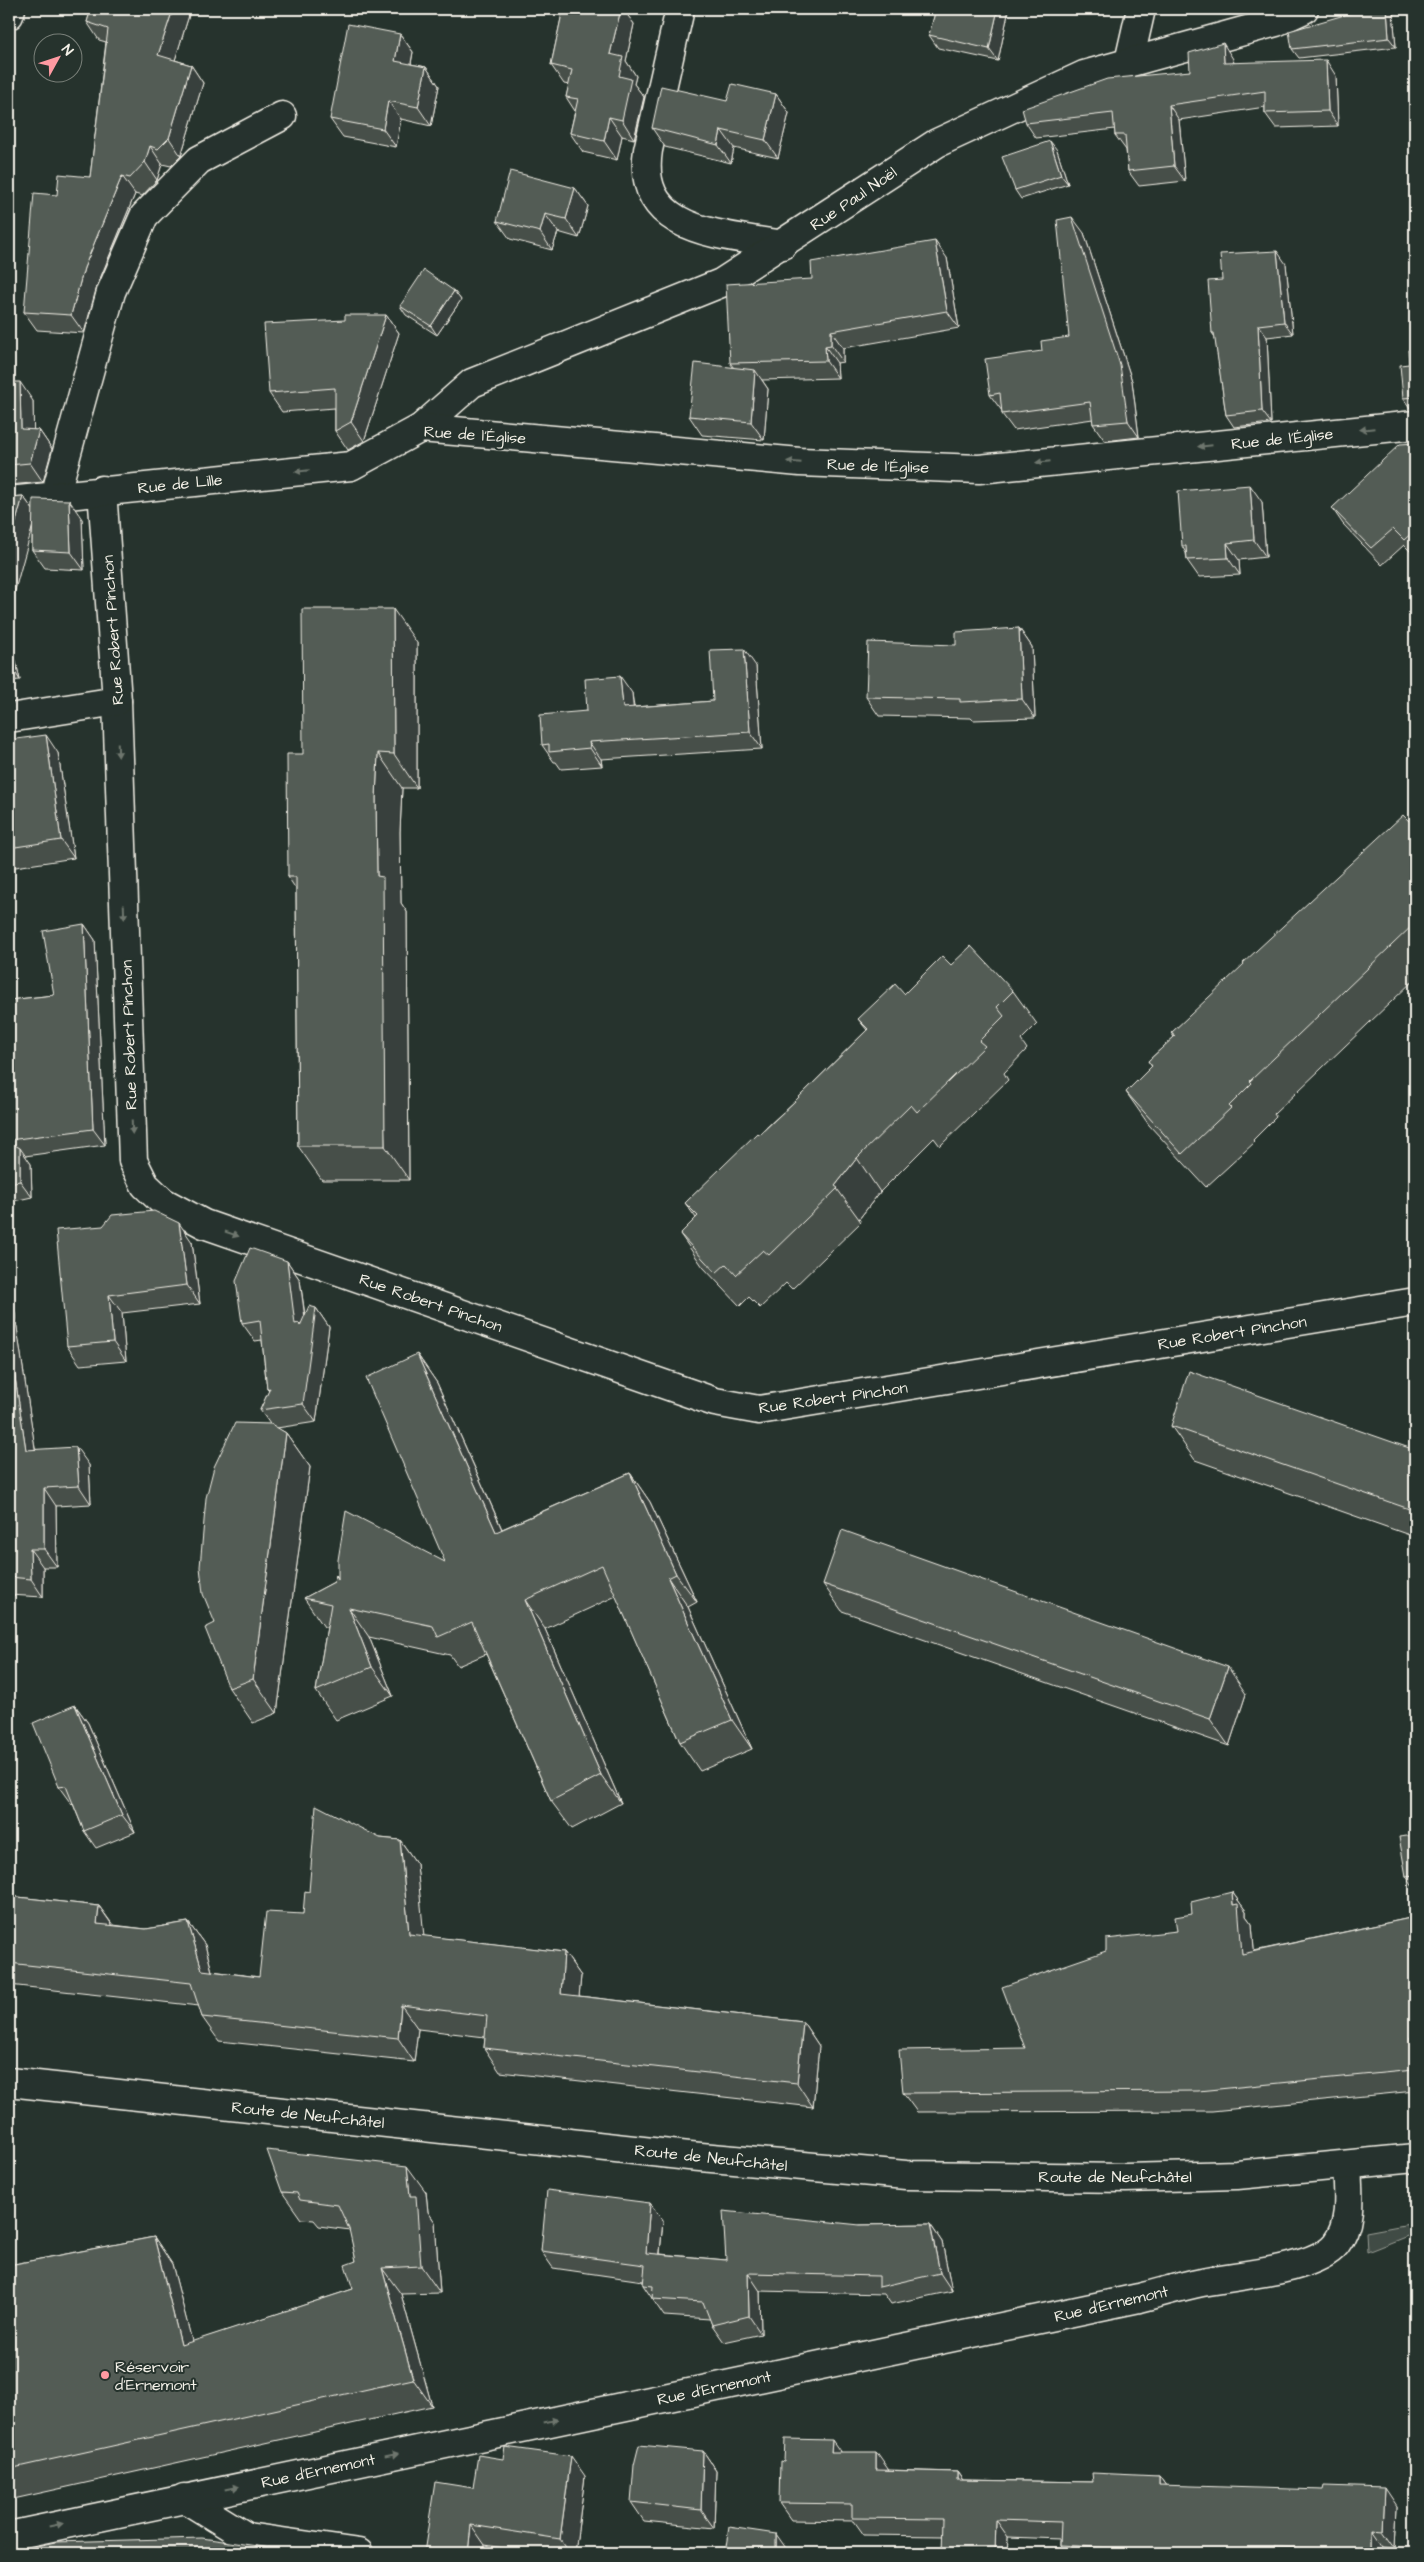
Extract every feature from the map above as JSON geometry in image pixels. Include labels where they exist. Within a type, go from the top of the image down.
[{"type":"street","points":[[9,15],[12,9]]},
{"type":"street","points":[[680,9],[648,150],[645,168],[647,182],[655,199],[666,212],[682,223],[699,229],[783,244]]},
{"type":"street","points":[[1129,62],[1141,9]]},
{"type":"street","name":"Rue Paul Noël","points":[[421,428],[472,383],[721,283],[937,143],[1084,76],[1276,22],[1304,9]]},
{"type":"street","points":[[55,496],[111,292],[144,216],[200,160],[282,116]]},
{"type":"street","name":"Rue de l'Église","points":[[350,466],[421,428],[800,462],[979,468],[1415,425]]},
{"type":"street","name":"Rue de Lille","points":[[9,501],[350,466]]},
{"type":"street","name":"Rue Robert Pinchon","points":[[102,490],[116,701],[133,1161],[144,1185],[163,1202],[204,1224],[344,1273],[715,1402],[759,1410],[1415,1302]]},
{"type":"street","points":[[9,718],[116,701]]},
{"type":"street","name":"Route de Neufchâtel","points":[[9,2082],[679,2154],[906,2175],[1126,2178],[1237,2175],[1415,2158]]},
{"type":"street","name":"Rue d'Ernemont","points":[[9,2536],[1120,2302],[1201,2282],[1290,2267],[1315,2259],[1336,2244],[1346,2224],[1349,2206],[1347,2166]]},
{"type":"street","points":[[184,2498],[247,2537],[359,2553]]},
{"type":"shaded area","points":[[1415,2223],[1415,2233],[1367,2252],[1366,2232]]},
{"type":"building","points":[[91,9],[173,9],[158,55],[191,65],[169,138],[158,149],[150,146],[145,162],[130,178],[122,176],[84,268],[71,315],[24,312],[34,193],[57,195],[59,174],[90,177],[108,29],[87,22]]},
{"type":"building","points":[[563,9],[621,9],[610,54],[623,57],[619,76],[631,79],[622,120],[609,117],[604,141],[570,133],[578,99],[566,97],[572,70],[551,65]]},
{"type":"building","points":[[936,9],[998,9],[989,49],[929,35]]},
{"type":"building","points":[[1365,9],[1387,9],[1389,38],[1292,49],[1289,31]]},
{"type":"building","points":[[348,24],[400,34],[395,61],[426,67],[418,107],[388,101],[383,129],[330,119]]},
{"type":"building","points":[[1223,43],[1224,63],[1326,60],[1328,111],[1265,113],[1265,91],[1169,105],[1174,166],[1128,171],[1125,135],[1115,135],[1113,113],[1026,123],[1022,109],[1107,79],[1190,71],[1189,53]]},
{"type":"building","points":[[732,84],[776,94],[765,140],[721,130],[718,145],[652,128],[661,86],[727,101]]},
{"type":"building","points":[[1050,141],[1061,175],[1015,190],[1002,157]]},
{"type":"building","points":[[510,171],[575,188],[566,219],[545,214],[540,232],[497,221]]},
{"type":"building","points":[[1072,217],[1120,365],[1128,421],[1093,424],[1090,402],[1002,414],[1000,393],[990,395],[985,359],[1042,351],[1041,341],[1069,337],[1057,220]]},
{"type":"building","points":[[935,241],[947,311],[831,331],[831,345],[825,346],[826,361],[730,363],[726,284],[812,279],[811,262]]},
{"type":"building","points":[[1277,251],[1284,322],[1258,325],[1262,411],[1226,415],[1214,333],[1212,333],[1208,281],[1222,280],[1220,254]]},
{"type":"building","points":[[424,270],[454,291],[431,326],[400,306]]},
{"type":"building","points":[[345,315],[386,315],[351,422],[335,431],[335,388],[269,393],[264,324],[345,320]]},
{"type":"building","points":[[1408,350],[1415,350],[1415,397],[1403,398],[1400,365],[1409,364]]},
{"type":"building","points":[[695,363],[755,370],[751,422],[689,416]]},
{"type":"building","points":[[9,382],[20,382],[21,429],[39,430],[30,463],[9,465]]},
{"type":"building","points":[[1415,443],[1415,530],[1404,540],[1393,529],[1371,548],[1332,508],[1400,444]]},
{"type":"building","points":[[1250,485],[1254,540],[1227,543],[1228,558],[1187,560],[1186,546],[1182,546],[1178,491]]},
{"type":"building","points":[[23,496],[9,547],[9,497]]},
{"type":"building","points":[[33,499],[69,500],[71,552],[32,550]]},
{"type":"building","points":[[302,609],[393,609],[394,754],[378,753],[376,798],[377,876],[383,877],[385,1146],[298,1146],[296,877],[288,877],[287,754],[303,754]]},
{"type":"building","points":[[1019,628],[1022,699],[960,702],[960,699],[866,697],[868,642],[956,645],[956,632]]},
{"type":"building","points":[[744,649],[750,732],[589,742],[590,748],[549,752],[549,744],[542,745],[540,715],[587,711],[585,679],[620,676],[623,708],[713,701],[710,650]]},
{"type":"building","points":[[46,735],[61,840],[9,848],[9,740]]},
{"type":"building","points":[[1403,815],[1409,821],[1415,815],[1415,923],[1250,1081],[1252,1083],[1229,1106],[1231,1108],[1182,1154],[1126,1092],[1152,1066],[1148,1061],[1175,1036],[1171,1033],[1243,963]]},
{"type":"building","points":[[84,924],[93,1129],[9,1140],[9,1000],[54,995],[43,931]]},
{"type":"building","points":[[971,946],[1013,991],[997,1007],[1004,1016],[979,1041],[985,1046],[917,1112],[911,1105],[857,1158],[835,1186],[838,1188],[769,1255],[763,1250],[736,1275],[726,1264],[716,1273],[680,1234],[698,1216],[685,1203],[757,1133],[759,1135],[795,1101],[868,1029],[858,1019],[895,984],[904,994],[942,956],[951,965]]},
{"type":"building","points":[[9,1142],[20,1148],[20,1181],[9,1183]]},
{"type":"building","points":[[154,1211],[179,1223],[187,1285],[109,1295],[113,1342],[67,1346],[56,1230],[103,1226],[112,1215]]},
{"type":"building","points":[[250,1248],[287,1261],[295,1324],[299,1323],[300,1326],[309,1306],[316,1308],[303,1404],[260,1410],[270,1388],[267,1389],[260,1320],[242,1323],[236,1281]]},
{"type":"building","points":[[9,1338],[26,1450],[76,1447],[79,1486],[44,1488],[44,1549],[30,1549],[31,1579],[9,1577]]},
{"type":"building","points":[[417,1354],[496,1532],[630,1473],[676,1574],[668,1578],[732,1720],[680,1742],[602,1565],[525,1600],[601,1775],[551,1801],[472,1622],[438,1637],[433,1626],[349,1608],[372,1667],[316,1691],[331,1604],[304,1598],[334,1582],[336,1575],[338,1580],[338,1560],[346,1511],[445,1562],[366,1378]]},
{"type":"building","points":[[1189,1371],[1415,1450],[1415,1511],[1171,1426]]},
{"type":"building","points":[[235,1423],[271,1424],[286,1433],[253,1679],[229,1688],[205,1628],[215,1623],[203,1594],[200,1567],[206,1498],[214,1467]]},
{"type":"building","points":[[842,1530],[1228,1667],[1210,1719],[823,1584]]},
{"type":"building","points":[[75,1705],[122,1815],[84,1831],[66,1786],[59,1787],[33,1723]]},
{"type":"building","points":[[316,1805],[380,1838],[400,1840],[409,1934],[564,1952],[561,1994],[803,2022],[797,2083],[484,2048],[487,2016],[401,2005],[398,2038],[202,2017],[191,1983],[9,1963],[9,1896],[99,1906],[97,1924],[146,1929],[188,1922],[202,1970],[259,1977],[266,1912],[303,1914],[305,1891],[309,1892]]},
{"type":"building","points":[[1415,1835],[1415,1875],[1406,1876],[1399,1837]]},
{"type":"building","points":[[1232,1892],[1233,1905],[1238,1904],[1242,1954],[1415,1917],[1415,2038],[1410,2038],[1414,2070],[1198,2091],[903,2093],[899,2050],[1025,2048],[1002,1987],[1106,1951],[1106,1939],[1177,1931],[1175,1917],[1192,1914],[1191,1902]]},
{"type":"building","points":[[267,2150],[407,2166],[410,2196],[416,2196],[421,2266],[382,2268],[413,2379],[9,2469],[9,2265],[154,2237],[181,2345],[353,2289],[345,2265],[356,2261],[349,2229],[338,2205],[300,2200],[297,2193],[282,2192]]},
{"type":"building","points":[[547,2190],[650,2203],[646,2253],[726,2260],[723,2211],[860,2225],[930,2224],[940,2273],[879,2287],[879,2276],[748,2273],[749,2316],[712,2325],[703,2302],[652,2299],[653,2286],[643,2285],[645,2265],[541,2251]]},
{"type":"building","points":[[785,2439],[832,2440],[831,2452],[876,2452],[876,2470],[957,2472],[957,2480],[1093,2482],[1092,2473],[1159,2476],[1159,2485],[1323,2490],[1324,2486],[1385,2488],[1383,2530],[1372,2529],[1372,2550],[1274,2547],[1273,2553],[1127,2553],[1128,2549],[1060,2545],[1061,2522],[996,2520],[995,2553],[942,2553],[943,2519],[852,2518],[852,2504],[779,2503],[780,2461],[784,2462]]},
{"type":"building","points":[[639,2445],[703,2451],[701,2510],[631,2502],[634,2465]]},
{"type":"building","points":[[505,2447],[571,2456],[560,2539],[471,2525],[468,2553],[424,2553],[435,2482],[473,2488],[478,2455],[503,2459]]},
{"type":"building","points":[[729,2527],[776,2534],[776,2553],[725,2553]]},
{"type":"building","points":[[202,2538],[305,2553],[9,2553],[55,2542]]},
{"type":"place","name":"Réservoir d'Ernemont","points":[[105,2375]]}]
